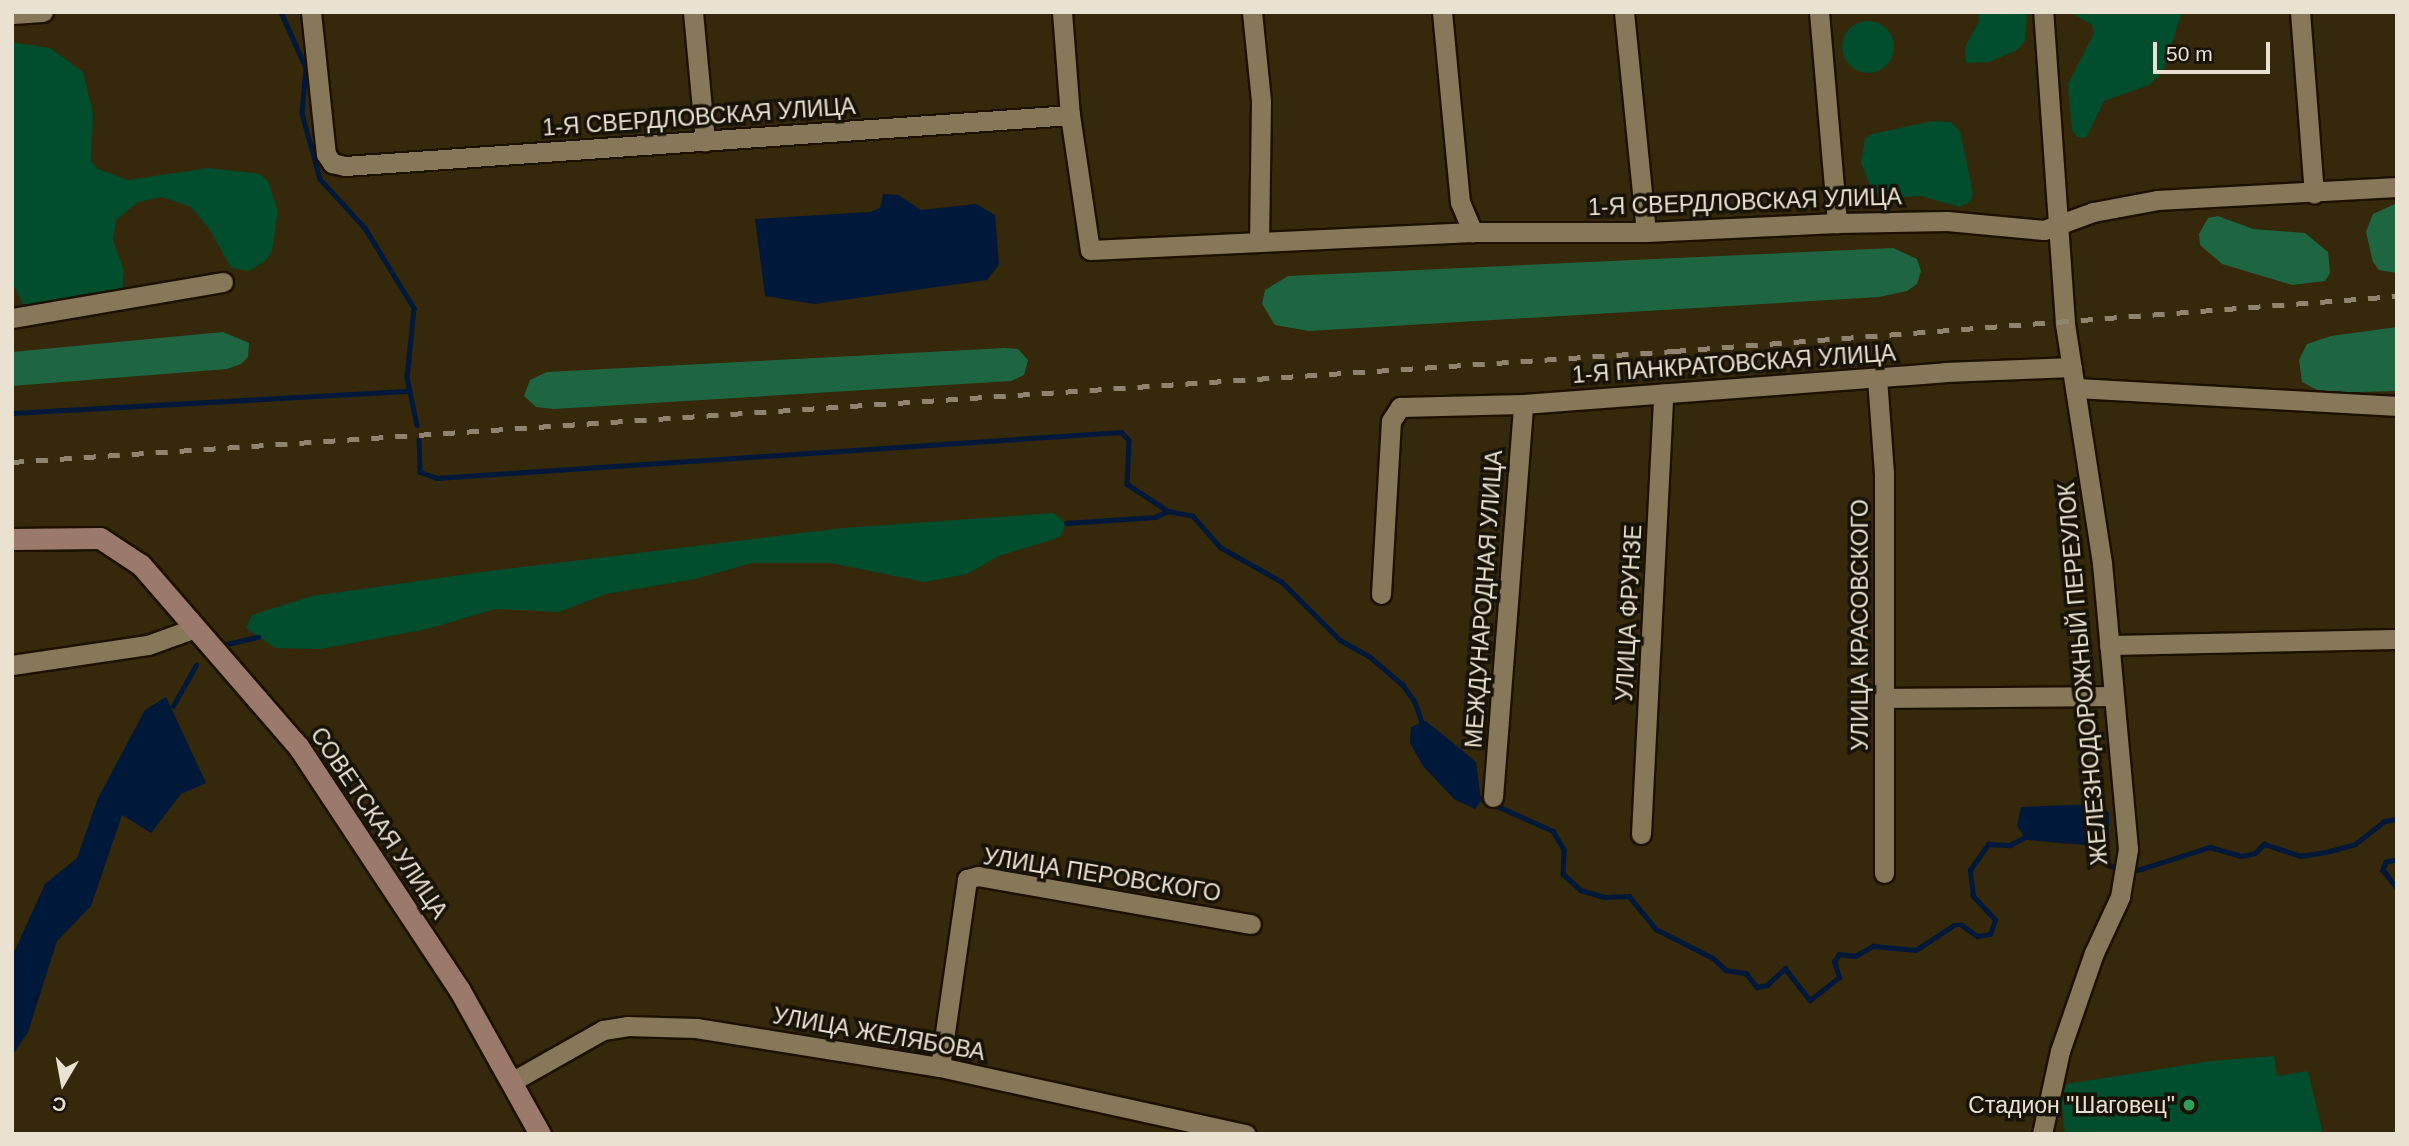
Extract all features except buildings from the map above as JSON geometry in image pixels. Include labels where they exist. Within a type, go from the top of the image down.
[{"type":"street","points":[[12,14],[43,12]]},
{"type":"street","name":"1-Я СВЕРДЛОВСКАЯ УЛИЦА","points":[[312,12],[326,154],[332,163],[345,166],[1070,115],[1090,250],[1473,232],[1646,232],[1837,223],[1947,221],[2044,230],[2093,212],[2157,200],[2397,187]]},
{"type":"street","points":[[693,12],[705,141]]},
{"type":"street","points":[[1062,12],[1070,115]]},
{"type":"street","points":[[1252,12],[1261,101],[1259,242]]},
{"type":"street","points":[[1442,12],[1461,202],[1473,232]]},
{"type":"street","points":[[1625,12],[1646,232]]},
{"type":"street","points":[[1819,12],[1837,223]]},
{"type":"street","name":"ЖЕЛЕЗНОДОРОЖНЫЙ ПЕРЕУЛОК","points":[[2042,1134],[2060,1051],[2126,877],[2128,849],[2111,696],[2109,645],[2077,388],[2065,323],[2061,224],[2043,12]]},
{"type":"street","points":[[2300,12],[2314,193]]},
{"type":"street","points":[[12,318],[223,282]]},
{"type":"street","name":"1-Я ПАНКРАТОВСКАЯ УЛИЦА","points":[[1381,594],[1391,422],[1400,407],[1523,404],[1877,378],[2072,367]]},
{"type":"street","name":"УЛИЦА КРАСОВСКОГО","points":[[1877,378],[1884,473],[1884,873]]},
{"type":"street","points":[[2077,388],[2397,406]]},
{"type":"street","name":"УЛИЦА ФРУНЗЕ","points":[[1642,834],[1663,394]]},
{"type":"street","name":"МЕЖДУНАРОДНАЯ УЛИЦА","points":[[1493,797],[1523,404]]},
{"type":"street","name":"СОВЕТСКАЯ УЛИЦА","points":[[12,539],[100,538],[141,565],[298,746],[451,975],[513,1081],[540,1134]]},
{"type":"street","points":[[12,665],[148,645],[195,628]]},
{"type":"street","points":[[2109,645],[2397,639]]},
{"type":"street","points":[[1885,698],[2111,696]]},
{"type":"street","name":"УЛИЦА ПЕРОВСКОГО","points":[[940,1067],[967,879],[978,876],[1251,924]]},
{"type":"street","name":"УЛИЦА ЖЕЛЯБОВА","points":[[513,1081],[603,1030],[627,1026],[696,1028],[940,1067],[1246,1134]]},
{"type":"green space","points":[[1978,12],[2027,12],[2025,41],[2017,50],[1989,62],[1966,63],[1965,47],[1979,21]]},
{"type":"green space","points":[[2070,12],[2182,12],[2163,72],[2149,85],[2104,101],[2086,138],[2077,137],[2072,130],[2068,84],[2094,33],[2092,25]]},
{"type":"green space","points":[[1868,21],[1878,23],[1886,29],[1892,37],[1892,57],[1886,65],[1878,71],[1868,73],[1858,71],[1850,65],[1844,57],[1842,47],[1844,37],[1850,29],[1858,23]]},
{"type":"green space","points":[[12,42],[50,48],[83,72],[93,113],[91,161],[98,169],[128,180],[208,168],[260,174],[268,181],[278,211],[272,251],[266,260],[249,271],[231,268],[210,230],[191,207],[162,197],[138,202],[116,220],[113,240],[124,271],[122,293],[32,310],[23,304],[12,282]]},
{"type":"green space","points":[[1932,121],[1951,122],[1960,131],[1973,193],[1970,202],[1959,207],[1921,196],[1893,198],[1873,193],[1861,163],[1865,139],[1872,134]]},
{"type":"green space","points":[[2397,203],[2397,273],[2379,270],[2373,262],[2366,232],[2373,214]]},
{"type":"green space","points":[[2218,216],[2253,229],[2305,233],[2328,252],[2330,273],[2325,281],[2292,285],[2222,264],[2200,245],[2199,234],[2208,218]]},
{"type":"green space","points":[[1893,248],[1917,259],[1921,271],[1917,284],[1907,291],[1879,297],[1309,331],[1275,325],[1262,304],[1265,290],[1288,276]]},
{"type":"green space","points":[[2397,327],[2397,391],[2323,393],[2302,382],[2299,360],[2307,344],[2331,336]]},
{"type":"green space","points":[[223,332],[249,343],[248,357],[241,364],[227,369],[12,386],[12,352]]},
{"type":"green space","points":[[1018,349],[1028,360],[1024,375],[1011,381],[554,409],[536,407],[524,396],[530,380],[547,372]]},
{"type":"green space","points":[[1053,513],[1066,523],[1060,537],[999,556],[967,574],[924,582],[831,563],[752,563],[695,579],[606,594],[559,612],[495,609],[427,629],[320,649],[275,648],[246,628],[252,615],[312,596],[482,572],[843,528]]},
{"type":"green space","name":"Стадион \"Шаговец\"","points":[[2274,1056],[2277,1076],[2308,1071],[2323,1134],[2065,1134],[2060,1085],[2211,1061]]},
{"type":"water","points":[[883,194],[898,195],[921,210],[976,204],[995,215],[999,265],[987,280],[814,304],[765,296],[755,219],[870,212],[880,208]]},
{"type":"water","points":[[166,697],[206,783],[181,794],[151,833],[122,815],[91,906],[57,941],[28,1032],[12,1056],[12,956],[45,884],[77,858],[98,798],[145,710]]},
{"type":"water","points":[[1426,721],[1476,762],[1481,800],[1475,809],[1454,799],[1423,766],[1410,743],[1411,727]]},
{"type":"water","points":[[2096,804],[2109,812],[2109,847],[2027,840],[2017,826],[2021,807]]},
{"type":"waterway","points":[[281,12],[306,68],[302,113],[320,179],[365,228],[414,308],[407,378],[417,425]]},
{"type":"waterway","points":[[12,413],[409,391]]},
{"type":"waterway","points":[[419,440],[420,472],[437,478],[1121,432],[1129,440],[1127,484],[1168,511],[1193,516],[1220,547],[1282,582],[1340,640],[1369,656],[1403,685],[1415,702],[1423,725]]},
{"type":"waterway","points":[[1066,523],[1155,517],[1168,511]]},
{"type":"waterway","points":[[227,644],[258,637]]},
{"type":"waterway","points":[[173,706],[196,665]]},
{"type":"waterway","points":[[1477,797],[1553,831],[1564,849],[1563,874],[1581,890],[1604,897],[1629,896],[1656,929],[1713,958],[1726,970],[1746,973],[1757,987],[1767,985],[1785,968],[1810,1000],[1839,977],[1834,962],[1839,954],[1855,956],[1873,946],[1916,950],[1954,925],[1962,925],[1977,936],[1990,934],[1995,920],[1973,896],[1970,870],[1988,844],[2010,845],[2025,837]]},
{"type":"waterway","points":[[2138,870],[2210,847],[2242,856],[2255,853],[2264,844],[2300,856],[2326,852],[2355,844],[2384,821],[2397,819]]},
{"type":"waterway","points":[[2090,846],[2107,864],[2118,869]]},
{"type":"waterway","points":[[2397,860],[2386,862],[2383,870],[2397,888]]},
{"type":"railway","points":[[12,462],[1674,351],[2397,296]]},
{"type":"place","name":"Стадион \"Шаговец\"","points":[[2189,1105]]}]
